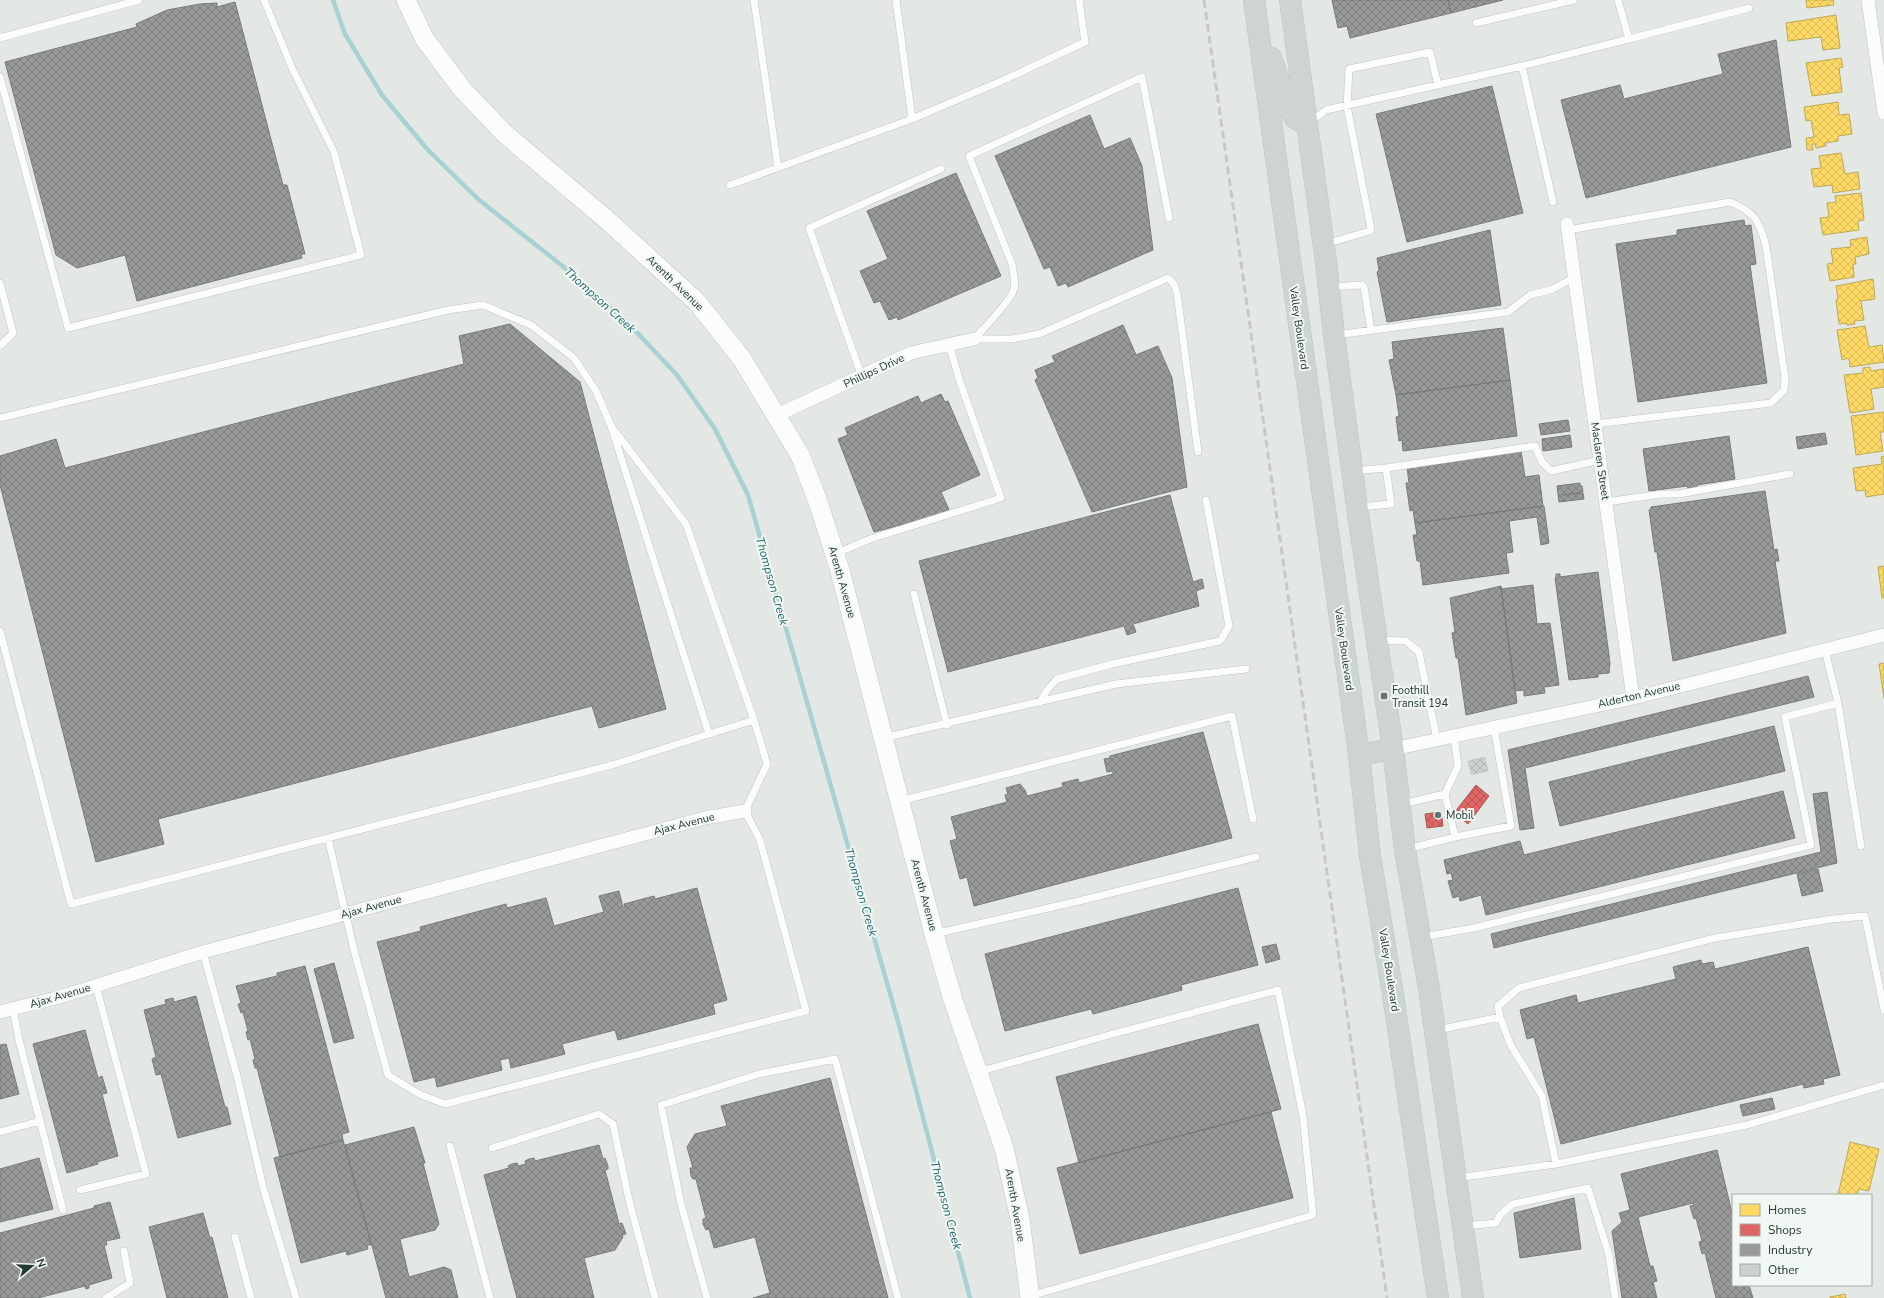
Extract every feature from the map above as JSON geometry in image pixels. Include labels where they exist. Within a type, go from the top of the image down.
[{"type":"main road","points":[[1290,0],[1324,245],[1334,335],[1357,507],[1393,749],[1405,850],[1420,937],[1473,1298]]},
{"type":"main road","points":[[1255,6],[1287,103],[1295,118],[1307,125]]},
{"type":"main road","name":"Valley Boulevard","points":[[1255,6],[1359,755],[1370,856],[1393,995],[1420,1185],[1438,1298]]},
{"type":"main road","points":[[1359,755],[1393,749]]},
{"type":"street","name":"Arenth Avenue","points":[[406,0],[424,38],[462,89],[505,134],[606,219],[697,302],[742,359],[800,455],[817,499],[834,554],[934,934],[953,1000],[1004,1148],[1020,1219],[1029,1297]]},
{"type":"street","points":[[1868,0],[1878,33],[1884,113]]},
{"type":"street","name":"Maclaren Street","points":[[1568,227],[1633,698]]},
{"type":"street","name":"Phillips Drive","points":[[777,415],[862,377],[911,353],[974,339]]},
{"type":"street","name":"Alderton Avenue","points":[[1393,749],[1633,698],[1884,635]]},
{"type":"street","name":"Ajax Avenue","points":[[0,1012],[96,986],[204,952],[705,818],[745,812]]},
{"type":"lane","points":[[0,38],[139,0]]},
{"type":"lane","points":[[0,77],[68,328],[361,255],[334,152],[292,68],[264,0]]},
{"type":"lane","points":[[754,0],[778,168]]},
{"type":"lane","points":[[896,0],[912,119]]},
{"type":"lane","points":[[730,185],[912,119],[1006,80],[1085,42],[1079,0]]},
{"type":"lane","points":[[1476,24],[1574,0]]},
{"type":"lane","points":[[1618,0],[1629,38]]},
{"type":"lane","points":[[1307,125],[1326,110],[1522,66],[1749,8]]},
{"type":"lane","points":[[1324,245],[1370,231],[1371,229],[1347,106],[1349,69],[1430,52],[1438,85]]},
{"type":"lane","points":[[1522,66],[1552,202]]},
{"type":"lane","points":[[974,339],[1014,290],[1014,278],[1012,264],[969,156],[1142,77],[1169,218]]},
{"type":"lane","points":[[862,377],[809,228],[941,169]]},
{"type":"lane","points":[[1568,227],[1730,202],[1744,207],[1755,218],[1763,234],[1785,378],[1784,390],[1771,402],[1595,424]]},
{"type":"lane","points":[[1334,335],[1508,312],[1530,295],[1553,289],[1575,277]]},
{"type":"lane","points":[[974,339],[1012,339],[1039,334],[1168,278],[1174,284],[1177,293],[1198,452]]},
{"type":"lane","points":[[0,283],[12,333],[0,346]]},
{"type":"lane","points":[[1328,287],[1362,285],[1364,287],[1371,331]]},
{"type":"lane","points":[[0,418],[448,310],[483,305],[531,325],[574,358],[596,391],[611,426],[709,734]]},
{"type":"lane","points":[[834,554],[870,539],[1001,498],[960,382],[949,344]]},
{"type":"lane","points":[[328,838],[346,914],[388,1075],[419,1094],[445,1104],[806,1011],[760,840],[745,812],[767,764],[754,720],[686,524],[611,426]]},
{"type":"lane","points":[[1353,471],[1386,468],[1536,446],[1542,462],[1551,471],[1600,460]]},
{"type":"lane","points":[[1357,507],[1391,504],[1386,468]]},
{"type":"lane","points":[[1606,502],[1662,494],[1678,494],[1790,474]]},
{"type":"lane","points":[[1040,702],[1048,689],[1057,679],[1112,664],[1220,640],[1229,626],[1206,500]]},
{"type":"lane","points":[[914,594],[946,724]]},
{"type":"lane","points":[[0,631],[71,904],[612,765],[754,720]]},
{"type":"lane","points":[[1377,639],[1406,641],[1419,652],[1437,740]]},
{"type":"lane","points":[[1825,650],[1838,703],[1861,846]]},
{"type":"lane","points":[[883,738],[1116,684],[1246,669]]},
{"type":"lane","points":[[1420,937],[1474,928],[1811,845],[1785,717],[1838,703]]},
{"type":"lane","points":[[899,801],[1232,716],[1254,820]]},
{"type":"lane","points":[[1405,850],[1455,837],[1511,826],[1494,728]]},
{"type":"lane","points":[[1454,736],[1458,766],[1445,794],[1455,837]]},
{"type":"lane","points":[[1400,805],[1445,794]]},
{"type":"lane","points":[[934,934],[1079,901],[1256,857]]},
{"type":"lane","points":[[1556,1164],[1542,1096],[1511,1046],[1500,1017],[1498,1006],[1519,988],[1715,938],[1832,919],[1865,916],[1884,1010]]},
{"type":"lane","points":[[204,952],[237,1076],[263,1187],[296,1298]]},
{"type":"lane","points":[[80,1190],[146,1174],[96,986]]},
{"type":"lane","points":[[978,1072],[1278,990],[1303,1116],[1313,1215],[1029,1297]]},
{"type":"lane","points":[[13,1009],[63,1210]]},
{"type":"lane","points":[[1434,1030],[1500,1017]]},
{"type":"lane","points":[[707,1298],[681,1204],[661,1105],[759,1074],[835,1059],[898,1298]]},
{"type":"lane","points":[[1455,1179],[1556,1164],[1747,1125],[1884,1085]]},
{"type":"lane","points":[[492,1148],[599,1114],[613,1124],[629,1200],[656,1298]]},
{"type":"lane","points":[[0,1132],[40,1121]]},
{"type":"lane","points":[[450,1146],[490,1298]]},
{"type":"lane","points":[[1462,1227],[1496,1223],[1500,1215],[1512,1204],[1588,1188],[1609,1255],[1615,1298]]},
{"type":"lane","points":[[235,1237],[251,1298]]},
{"type":"lane","points":[[106,1298],[130,1283],[124,1251]]},
{"type":"building: Homes","points":[[1806,0],[1833,0],[1834,5],[1807,8]]},
{"type":"building: Homes","points":[[1836,15],[1840,48],[1823,50],[1821,37],[1788,41],[1786,23]]},
{"type":"building: Homes","points":[[1841,58],[1843,67],[1839,68],[1842,92],[1812,96],[1806,63]]},
{"type":"building: Homes","points":[[1838,102],[1839,115],[1849,114],[1852,134],[1838,136],[1838,141],[1825,143],[1826,146],[1816,148],[1815,144],[1812,144],[1813,150],[1807,150],[1806,138],[1814,137],[1811,120],[1806,121],[1804,107]]},
{"type":"building: Homes","points":[[1841,153],[1845,174],[1858,172],[1860,189],[1833,193],[1832,185],[1814,187],[1811,169],[1821,168],[1819,156]]},
{"type":"building: Homes","points":[[1861,193],[1864,220],[1858,221],[1859,230],[1823,235],[1820,218],[1829,217],[1827,203],[1836,202],[1835,196]]},
{"type":"building: Homes","points":[[1867,237],[1869,254],[1855,257],[1856,264],[1853,264],[1854,277],[1830,281],[1827,264],[1833,263],[1831,249],[1851,247],[1850,240]]},
{"type":"building: Homes","points":[[1873,279],[1875,299],[1861,301],[1864,320],[1854,321],[1855,324],[1839,324],[1836,286]]},
{"type":"building: Homes","points":[[1865,326],[1869,347],[1882,345],[1884,362],[1850,367],[1849,358],[1842,360],[1837,330]]},
{"type":"building: Homes","points":[[1870,367],[1871,371],[1884,369],[1884,387],[1871,389],[1874,409],[1850,413],[1844,375],[1863,373],[1863,368]]},
{"type":"building: Homes","points":[[1884,412],[1884,432],[1880,432],[1883,451],[1856,455],[1851,416]]},
{"type":"building: Homes","points":[[1884,456],[1884,494],[1866,497],[1865,490],[1856,491],[1853,468],[1882,464],[1881,457]]},
{"type":"building: Homes","points":[[1884,566],[1884,598],[1882,598],[1878,567]]},
{"type":"building: Homes","points":[[1884,663],[1884,698],[1879,664]]},
{"type":"building: Homes","points":[[1850,1142],[1879,1149],[1869,1191],[1859,1189],[1857,1194],[1838,1194]]},
{"type":"building: Homes","points":[[1845,1294],[1846,1298],[1830,1298],[1830,1297]]},
{"type":"building: Shops","points":[[1476,785],[1489,796],[1468,824],[1454,813]]},
{"type":"building: Shops","points":[[1441,812],[1443,826],[1427,828],[1425,814]]},
{"type":"building: Industry","points":[[1332,0],[1448,0],[1451,13],[1350,38],[1347,26],[1338,28]]},
{"type":"building: Industry","points":[[1448,0],[1503,0],[1451,13]]},
{"type":"building: Industry","points":[[235,2],[283,185],[287,185],[305,254],[301,254],[302,258],[137,301],[125,255],[77,268],[56,255],[5,62],[137,27],[136,24],[167,10],[200,4],[217,3],[217,7]]},
{"type":"building: Industry","points":[[1776,40],[1791,147],[1586,198],[1561,100],[1620,85],[1624,99],[1723,74],[1718,54]]},
{"type":"building: Industry","points":[[1492,86],[1523,213],[1407,242],[1376,114]]},
{"type":"building: Industry","points":[[1090,115],[1104,149],[1130,138],[1142,166],[1153,250],[1068,287],[1066,283],[1058,286],[1050,267],[1044,269],[995,156]]},
{"type":"building: Industry","points":[[956,173],[1001,276],[898,320],[897,317],[889,320],[880,301],[874,303],[860,271],[888,259],[867,211]]},
{"type":"building: Industry","points":[[1744,220],[1745,226],[1751,225],[1756,264],[1750,265],[1767,383],[1638,402],[1616,244],[1677,235],[1677,230]]},
{"type":"building: Industry","points":[[1490,230],[1501,305],[1387,322],[1377,272],[1379,271],[1377,258]]},
{"type":"building: Industry","points":[[510,324],[580,382],[666,709],[599,728],[592,706],[158,819],[164,844],[96,862],[0,485],[0,456],[56,439],[65,468],[464,364],[459,336]]},
{"type":"building: Industry","points":[[1123,325],[1136,355],[1158,346],[1172,378],[1187,487],[1092,512],[1035,380],[1038,378],[1035,370],[1055,362],[1052,356]]},
{"type":"building: Industry","points":[[1503,328],[1510,380],[1396,395],[1389,360],[1394,359],[1392,342]]},
{"type":"building: Industry","points":[[1510,380],[1517,436],[1403,451],[1402,440],[1399,441],[1396,417],[1399,416],[1396,395]]},
{"type":"building: Industry","points":[[941,394],[945,402],[948,401],[980,475],[941,492],[950,512],[874,532],[838,439],[848,435],[845,428],[918,396],[921,403]]},
{"type":"building: Industry","points":[[1568,420],[1570,431],[1541,435],[1539,424]]},
{"type":"building: Industry","points":[[1825,433],[1827,444],[1798,449],[1796,437]]},
{"type":"building: Industry","points":[[1570,435],[1572,447],[1543,451],[1542,439]]},
{"type":"building: Industry","points":[[1729,436],[1735,479],[1697,485],[1698,487],[1688,489],[1687,486],[1649,491],[1643,449]]},
{"type":"building: Industry","points":[[1521,451],[1525,477],[1539,475],[1543,506],[1415,523],[1413,510],[1410,511],[1406,483],[1409,483],[1407,467]]},
{"type":"building: Industry","points":[[1580,483],[1583,492],[1563,495],[1583,493],[1584,499],[1559,502],[1557,486]]},
{"type":"building: Industry","points":[[1765,491],[1774,550],[1777,549],[1779,561],[1775,561],[1786,633],[1673,661],[1657,552],[1655,552],[1649,510],[1651,507]]},
{"type":"building: Industry","points":[[1170,495],[1193,582],[1202,579],[1204,588],[1196,591],[1199,606],[1133,624],[1136,632],[1127,635],[1124,626],[948,672],[919,561]]},
{"type":"building: Industry","points":[[1544,506],[1549,543],[1541,545],[1537,517],[1509,521],[1513,552],[1506,553],[1509,573],[1423,585],[1420,561],[1417,561],[1413,535],[1417,535],[1415,523]]},
{"type":"building: Industry","points":[[1598,572],[1610,663],[1609,673],[1598,674],[1598,677],[1569,680],[1555,578],[1556,574],[1560,574],[1560,577]]},
{"type":"building: Industry","points":[[1533,585],[1537,624],[1550,623],[1559,685],[1544,687],[1545,693],[1524,696],[1524,690],[1515,691],[1501,589]]},
{"type":"building: Industry","points":[[1501,586],[1517,703],[1466,715],[1458,658],[1456,658],[1452,633],[1455,632],[1450,598]]},
{"type":"building: Industry","points":[[1808,676],[1814,697],[1525,768],[1534,828],[1520,830],[1508,750]]},
{"type":"building: Industry","points":[[1774,726],[1785,771],[1560,826],[1549,782]]},
{"type":"building: Industry","points":[[1203,732],[1232,838],[974,906],[967,877],[960,879],[950,841],[957,839],[951,817],[1007,802],[1005,795],[1008,794],[1006,788],[1020,784],[1025,790],[1027,796],[1063,787],[1062,783],[1078,779],[1079,783],[1113,774],[1113,771],[1107,772],[1104,759],[1110,758],[1110,756]]},
{"type":"building: Industry","points":[[1783,791],[1795,838],[1486,915],[1481,895],[1460,901],[1459,896],[1453,898],[1448,881],[1453,880],[1451,873],[1447,874],[1444,860],[1520,841],[1524,855]]},
{"type":"building: Industry","points":[[1827,792],[1837,863],[1494,948],[1491,934],[1821,852],[1813,794]]},
{"type":"building: Industry","points":[[1818,869],[1823,891],[1802,896],[1797,874]]},
{"type":"building: Industry","points":[[697,888],[727,1000],[713,1004],[715,1014],[618,1040],[615,1030],[562,1044],[565,1054],[511,1068],[509,1058],[500,1060],[502,1070],[437,1087],[435,1077],[414,1082],[377,942],[421,931],[420,927],[506,904],[507,908],[546,898],[554,926],[604,912],[599,896],[619,891],[623,907],[625,907],[624,904],[654,896],[655,899]]},
{"type":"building: Industry","points":[[1238,888],[1258,965],[1181,985],[1182,990],[1093,1014],[1091,1009],[1005,1031],[985,954]]},
{"type":"building: Industry","points":[[1276,944],[1280,959],[1266,963],[1262,947]]},
{"type":"building: Industry","points":[[1808,947],[1840,1075],[1823,1079],[1824,1084],[1804,1088],[1803,1084],[1561,1144],[1534,1037],[1527,1039],[1520,1010],[1576,995],[1578,1003],[1676,979],[1673,967],[1701,960],[1702,964],[1713,962],[1715,969]]},
{"type":"building: Industry","points":[[334,963],[354,1038],[334,1043],[314,969]]},
{"type":"building: Industry","points":[[305,966],[349,1132],[342,1134],[343,1140],[280,1157],[257,1068],[255,1068],[253,1060],[255,1059],[250,1039],[248,1040],[246,1032],[248,1031],[243,1012],[241,1013],[238,1004],[241,1003],[236,986],[277,976],[277,973]]},
{"type":"building: Industry","points":[[196,996],[225,1107],[227,1107],[231,1124],[178,1138],[161,1074],[156,1075],[152,1059],[156,1057],[144,1010],[166,1004],[165,1000],[173,998],[174,1002]]},
{"type":"building: Industry","points":[[1258,1024],[1281,1109],[1079,1163],[1056,1077]]},
{"type":"building: Industry","points":[[85,1030],[98,1078],[102,1076],[107,1093],[102,1094],[118,1156],[97,1162],[98,1164],[67,1173],[33,1044]]},
{"type":"building: Industry","points":[[6,1044],[19,1094],[0,1099],[0,1045]]},
{"type":"building: Industry","points":[[830,1078],[888,1298],[753,1298],[770,1293],[755,1237],[714,1248],[709,1229],[706,1230],[703,1224],[703,1219],[706,1218],[696,1179],[693,1179],[691,1176],[690,1168],[693,1168],[687,1147],[695,1134],[727,1126],[721,1106]]},
{"type":"building: Industry","points":[[1772,1098],[1775,1109],[1743,1116],[1740,1105]]},
{"type":"building: Industry","points":[[1271,1112],[1293,1198],[1080,1254],[1057,1168]]},
{"type":"building: Industry","points":[[414,1127],[425,1163],[423,1163],[439,1224],[435,1230],[400,1239],[409,1277],[444,1267],[451,1270],[458,1298],[386,1298],[345,1145]]},
{"type":"building: Industry","points":[[343,1140],[371,1245],[367,1245],[368,1249],[347,1255],[346,1251],[301,1263],[274,1158]]},
{"type":"building: Industry","points":[[599,1145],[603,1159],[605,1158],[608,1166],[608,1169],[605,1170],[619,1224],[622,1223],[626,1234],[622,1235],[623,1237],[615,1250],[584,1258],[594,1298],[517,1298],[484,1175],[509,1168],[508,1166],[512,1164],[517,1163],[518,1166],[526,1164],[525,1161],[529,1159],[534,1158],[535,1161]]},
{"type":"building: Industry","points":[[1717,1150],[1732,1213],[1732,1286],[1749,1286],[1753,1298],[1716,1298],[1705,1253],[1702,1254],[1699,1242],[1702,1241],[1696,1218],[1694,1219],[1690,1206],[1694,1205],[1693,1203],[1638,1217],[1650,1266],[1653,1266],[1657,1281],[1653,1282],[1657,1298],[1622,1298],[1612,1231],[1622,1222],[1619,1213],[1630,1210],[1621,1174]]},
{"type":"building: Industry","points":[[39,1158],[53,1209],[0,1222],[0,1169]]},
{"type":"building: Industry","points":[[1574,1198],[1581,1249],[1520,1258],[1514,1213]]},
{"type":"building: Industry","points":[[110,1202],[120,1238],[106,1241],[107,1245],[104,1245],[112,1278],[89,1285],[89,1288],[86,1289],[85,1286],[38,1298],[0,1298],[0,1233],[94,1208],[94,1206]]},
{"type":"building: Industry","points":[[203,1213],[210,1238],[212,1237],[228,1298],[167,1298],[149,1227]]},
{"type":"building: Other","points":[[1485,757],[1488,771],[1471,775],[1468,761]]},
{"type":"waterway","name":"Thompson Creek","points":[[333,0],[345,34],[382,95],[427,149],[478,199],[565,268],[630,325],[677,375],[715,429],[748,495],[899,1025],[970,1298]]},
{"type":"railway","points":[[1204,0],[1387,1298]]},
{"type":"place","name":"Foothill Transit 194","points":[[1384,696]]},
{"type":"place","name":"Mobil","points":[[1438,815]]}]
